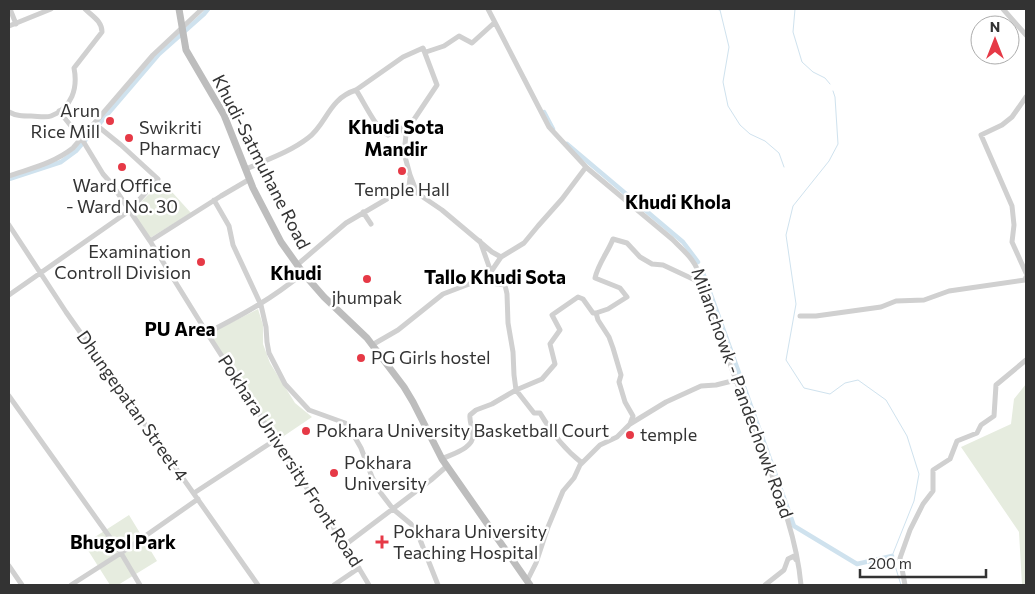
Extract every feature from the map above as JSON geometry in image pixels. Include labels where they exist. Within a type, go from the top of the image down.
[{"type":"main road","name":"Khudi-Satmuhane Road","points":[[179,9],[186,50],[224,115],[250,179],[281,242],[303,273],[324,297],[372,345],[413,402],[442,459],[528,583]]},
{"type":"street","points":[[10,9],[16,24]]},
{"type":"street","points":[[9,26],[51,9]]},
{"type":"street","points":[[9,112],[16,116],[50,116],[69,102],[75,90],[74,68],[102,32],[99,22],[85,9]]},
{"type":"street","points":[[9,176],[62,157],[73,148],[153,56],[183,32],[202,9]]},
{"type":"street","name":"Milanchowk - Pandechowk Road","points":[[488,9],[549,127],[586,167],[683,250],[699,269],[700,279],[736,380],[791,526],[801,585]]},
{"type":"street","points":[[1003,9],[1026,35]]},
{"type":"street","points":[[246,169],[288,150],[310,137],[341,97],[356,90],[402,57],[421,48],[428,51],[435,50],[459,36],[472,43],[494,23]]},
{"type":"street","points":[[428,51],[437,86],[410,124],[406,135],[404,153],[410,175],[417,194],[442,210],[492,252],[501,257]]},
{"type":"street","points":[[356,90],[385,134],[388,135],[410,124]]},
{"type":"street","points":[[1026,97],[1012,117],[1002,125],[981,135],[1012,206],[1014,225],[1012,242],[1026,273]]},
{"type":"street","name":"Pokhara University Front Road","points":[[59,111],[81,138],[103,174],[150,241],[206,333],[370,585]]},
{"type":"street","points":[[9,295],[129,211],[158,179],[100,128],[95,135],[88,130]]},
{"type":"street","points":[[401,128],[406,135]]},
{"type":"street","points":[[484,282],[501,257],[524,243],[562,199],[586,167]]},
{"type":"street","points":[[409,186],[410,175]]},
{"type":"street","points":[[150,241],[250,179]]},
{"type":"street","points":[[409,186],[415,189]]},
{"type":"street","points":[[297,265],[333,233],[363,212],[409,186]]},
{"type":"street","points":[[214,200],[229,226],[233,245],[261,305],[266,326],[266,342],[285,384],[309,410],[345,424],[361,448],[380,492],[393,509],[411,524],[419,537],[438,585]]},
{"type":"street","points":[[363,212],[371,224]]},
{"type":"street","name":"Dhungepatan Street 4","points":[[9,225],[40,273],[258,585]]},
{"type":"street","points":[[442,459],[470,444],[473,437],[470,415],[476,410],[542,379],[554,366],[550,344],[560,330],[552,315],[578,297],[583,299],[593,313],[596,313],[608,309],[627,297],[620,288],[595,278],[597,269],[609,251],[613,239],[627,243],[640,256],[652,264],[663,265],[695,280],[700,279]]},
{"type":"street","points":[[480,241],[491,272]]},
{"type":"street","points":[[206,333],[261,305],[286,288],[303,273]]},
{"type":"street","points":[[800,316],[833,314],[881,307],[896,301],[924,300],[949,291],[1025,280],[1026,277]]},
{"type":"street","points":[[372,345],[398,330],[443,294],[477,281],[504,285],[507,294],[508,323],[513,352],[516,390],[534,413],[540,412],[548,427],[569,452],[582,463]]},
{"type":"street","points":[[596,313],[598,320],[609,337],[618,363],[619,382],[625,402],[633,416],[630,424]]},
{"type":"street","points":[[905,585],[900,558],[910,530],[923,504],[934,491],[933,470],[950,459],[957,440],[977,433],[980,425],[994,416],[996,385],[1026,360]]},
{"type":"street","points":[[528,583],[563,491],[574,478],[582,463],[600,445],[617,437],[630,424],[666,402],[702,386],[736,380]]},
{"type":"street","points":[[9,396],[121,553],[140,585]]},
{"type":"street","points":[[194,493],[275,440]]},
{"type":"street","points":[[345,545],[447,466]]},
{"type":"street","points":[[71,585],[121,553],[198,499]]},
{"type":"street","points":[[765,585],[784,570],[788,559],[794,556],[799,567]]},
{"type":"street","points":[[9,566],[22,585]]},
{"type":"street","points":[[334,585],[360,568]]},
{"type":"shaded area","points":[[162,181],[191,213],[150,238],[132,211]]},
{"type":"shaded area","points":[[258,309],[263,325],[263,344],[270,363],[295,403],[312,417],[278,440],[209,334]]},
{"type":"shaded area","points":[[1026,384],[1026,585],[1022,585],[1019,532],[961,447],[1011,424],[1014,399]]},
{"type":"shaded area","name":"Bhugol Park","points":[[129,515],[157,561],[118,585],[110,585],[84,544]]},
{"type":"waterway","points":[[9,179],[61,162],[76,151],[159,54],[208,9]]},
{"type":"waterway","points":[[716,9],[720,10],[729,47],[723,82],[728,106],[740,125],[750,134],[765,141],[779,153],[784,167]]},
{"type":"waterway","points":[[795,9],[793,32],[802,62],[813,72],[825,78],[830,84]]},
{"type":"waterway","points":[[833,91],[838,144],[829,161],[793,206],[786,235],[796,304],[786,360],[804,388],[830,394],[845,383],[858,380],[886,400],[907,436],[919,474],[914,501],[892,556],[901,585]]},
{"type":"waterway","points":[[544,112],[553,129]]},
{"type":"waterway","points":[[567,144],[683,242],[698,262]]},
{"type":"waterway","points":[[702,270],[794,526],[857,564],[892,556]]},
{"type":"place","name":"Arun Rice Mill","points":[[110,121]]},
{"type":"place","name":"Swikriti Pharmacy","points":[[129,138]]},
{"type":"place","name":"Ward Office - Ward No. 30","points":[[122,167]]},
{"type":"place","name":"Temple Hall","points":[[402,171]]},
{"type":"place","name":"Examination Controll Division","points":[[201,262]]},
{"type":"place","name":"jhumpak","points":[[367,279]]},
{"type":"place","name":"PG Girls hostel","points":[[361,358]]},
{"type":"place","name":"Pokhara University Basketball Court","points":[[306,431]]},
{"type":"place","name":"temple","points":[[630,435]]},
{"type":"place","name":"Pokhara University","points":[[334,473]]},
{"type":"place","name":"Pokhara University Teaching Hospital","points":[[382,542]]},
{"type":"district","name":"Khudi Sota Mandir","points":[[396,138]]},
{"type":"district","name":"Khudi Khola","points":[[678,202]]},
{"type":"district","name":"Khudi","points":[[296,273]]},
{"type":"district","name":"Tallo Khudi Sota","points":[[495,277]]},
{"type":"district","name":"PU Area","points":[[180,329]]},
{"type":"district","name":"Bhugol Park","points":[[123,542]]}]
